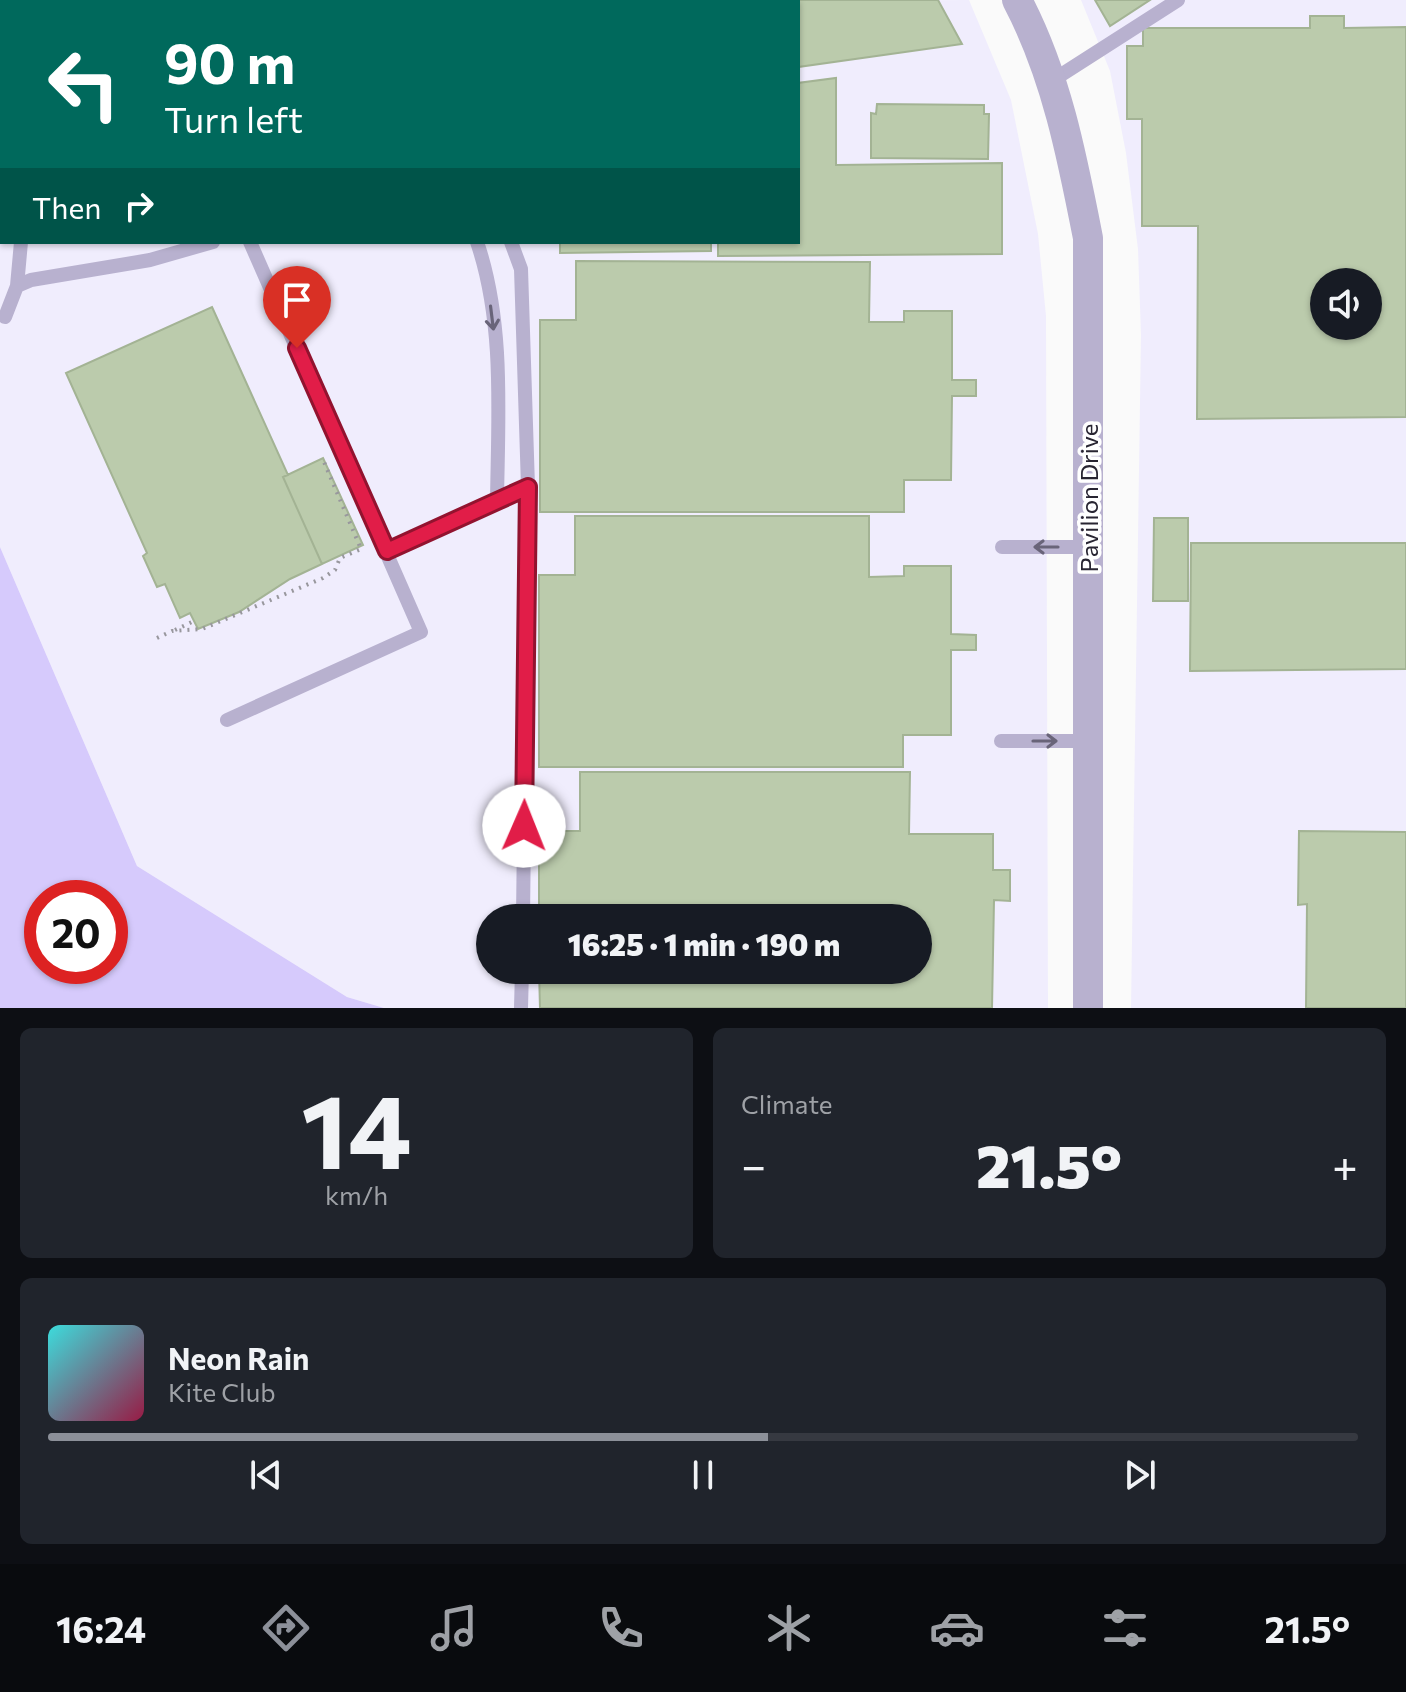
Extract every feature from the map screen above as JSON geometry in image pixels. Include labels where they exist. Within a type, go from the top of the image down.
[{"type":"street","name":"Pavilion Drive","points":[[1017,0],[1032,29],[1066,124],[1088,238],[1088,1008]]},
{"type":"lane","points":[[1050,82],[1178,0]]},
{"type":"lane","points":[[5,317],[17,286],[21,244]]},
{"type":"lane","points":[[17,286],[31,280],[173,255],[207,244]]},
{"type":"lane","points":[[227,720],[421,632],[251,244]]},
{"type":"lane","points":[[477,244],[490,299],[498,376],[497,502]]},
{"type":"lane","points":[[512,244],[521,269],[528,487],[523,904]]},
{"type":"lane","points":[[387,551],[528,487]]},
{"type":"lane","points":[[1002,547],[1090,547]]},
{"type":"lane","points":[[1001,741],[1089,741]]},
{"type":"lane","points":[[521,1008],[522,984]]},
{"type":"path","points":[[172,631],[202,629],[323,578],[335,570],[340,558],[361,549],[324,462]]},
{"type":"path","points":[[157,638],[194,621]]},
{"type":"shaded area","points":[[969,0],[1011,100],[1038,234],[1046,316],[1048,1008],[384,1008],[347,997],[137,866],[0,547],[0,244],[800,244],[800,1]]},
{"type":"shaded area","points":[[1081,0],[1406,0],[1406,1008],[1131,1008],[1141,335],[1138,249],[1126,153],[1110,71]]},
{"type":"shaded area","points":[[0,547],[137,866],[347,997],[384,1008],[0,1008]]},
{"type":"building","points":[[800,0],[938,0],[962,44],[800,67]]},
{"type":"building","points":[[1095,0],[1150,0],[1110,26]]},
{"type":"building","points":[[1310,16],[1344,16],[1344,28],[1406,27],[1406,417],[1197,419],[1198,226],[1142,226],[1142,119],[1127,119],[1127,46],[1143,46],[1143,28],[1310,28]]},
{"type":"building","points":[[836,78],[836,165],[1002,163],[1002,254],[718,256],[718,244],[800,244],[800,83]]},
{"type":"building","points":[[877,104],[984,105],[984,114],[989,114],[988,159],[871,158],[871,113],[876,114]]},
{"type":"building","points":[[560,244],[711,244],[711,251],[560,253]]},
{"type":"building","points":[[576,261],[870,262],[869,322],[904,322],[904,311],[952,311],[952,380],[976,380],[976,396],[952,396],[951,480],[904,480],[904,512],[540,512],[540,320],[576,320]]},
{"type":"building","points":[[212,307],[288,475],[283,477],[322,564],[290,579],[239,612],[198,629],[190,613],[180,618],[165,584],[157,587],[143,556],[147,553],[66,373]]},
{"type":"building","points":[[323,458],[363,545],[322,564],[283,477]]},
{"type":"building","points":[[575,516],[869,516],[869,577],[904,576],[904,566],[951,566],[951,634],[976,635],[976,650],[951,650],[951,735],[903,735],[903,767],[539,767],[539,575],[575,575]]},
{"type":"building","points":[[1154,518],[1188,518],[1188,601],[1153,601]]},
{"type":"building","points":[[1191,543],[1406,543],[1406,669],[1190,671]]},
{"type":"building","points":[[580,772],[910,772],[909,834],[993,834],[993,870],[1010,870],[1010,901],[994,900],[992,1008],[540,1008],[539,984],[932,984],[932,904],[539,904],[539,831],[580,831]]},
{"type":"building","points":[[1299,831],[1406,832],[1406,1008],[1306,1008],[1307,904],[1298,905]]},
{"type":"route","points":[[297,348],[387,551],[528,487],[524,826]]}]
